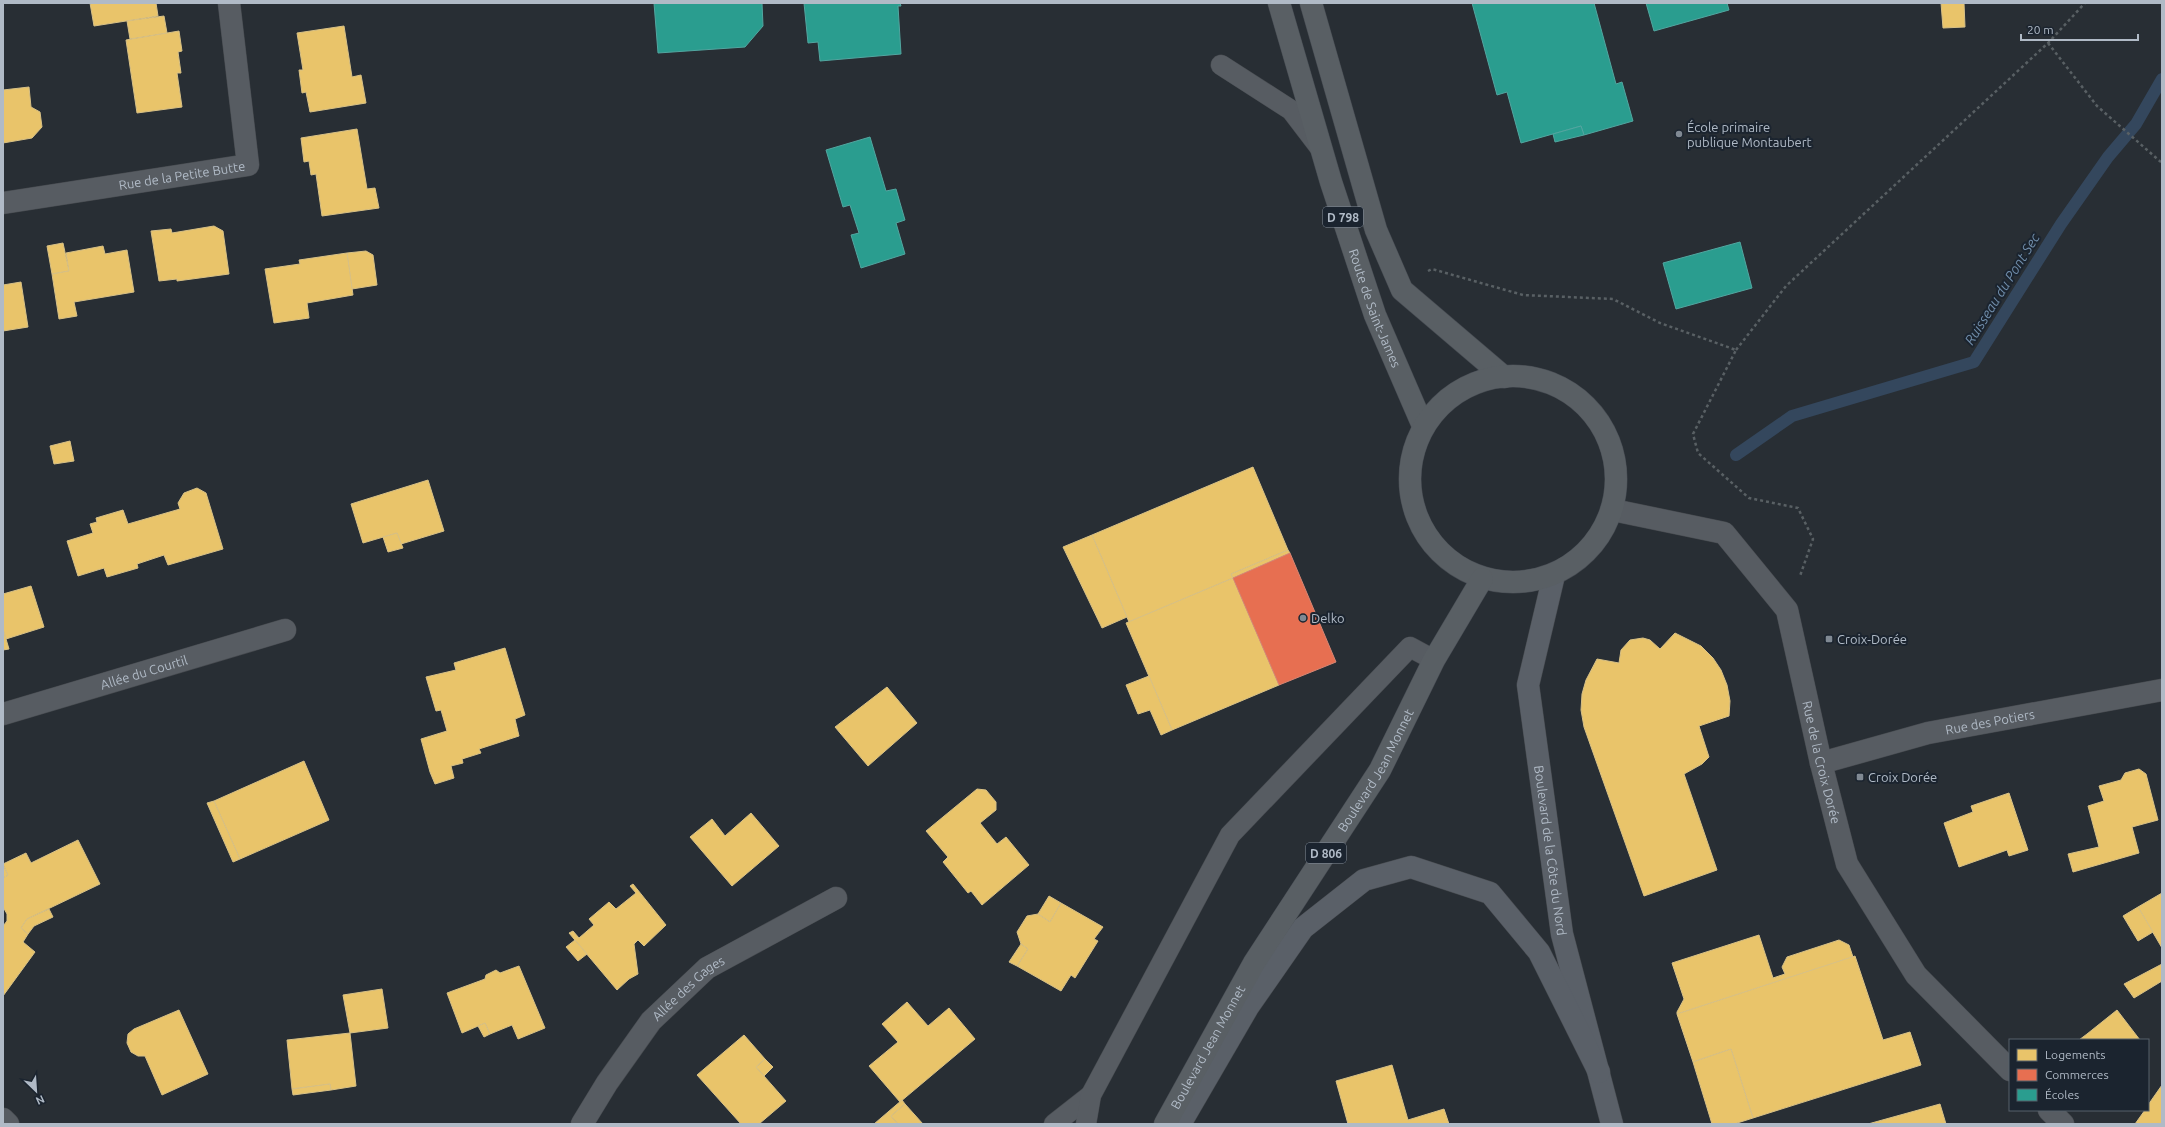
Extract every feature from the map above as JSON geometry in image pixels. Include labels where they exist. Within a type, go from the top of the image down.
[{"type":"main road","name":"Route de Saint-James","points":[[1279,3],[1322,151],[1375,315],[1422,426]]},
{"type":"main road","name":"D 798","points":[[1311,3],[1376,230],[1402,290],[1504,377]]},
{"type":"main road","points":[[1523,375],[1549,381],[1580,399],[1604,427],[1617,474],[1613,510],[1584,555],[1554,575],[1518,584],[1482,579],[1451,564],[1427,538],[1412,505],[1410,461],[1422,426],[1446,399],[1487,378],[1504,377],[1523,375]]},
{"type":"main road","name":"Boulevard de la Côte du Nord","points":[[1554,575],[1528,685],[1562,934],[1612,1124]]},
{"type":"main road","name":"Boulevard Jean Monnet","points":[[1165,1124],[1254,963],[1380,770],[1434,660],[1482,579]]},
{"type":"main road","points":[[1180,1124],[1248,1007],[1303,928],[1364,880],[1411,866],[1490,892],[1539,952],[1599,1072]]},
{"type":"street","name":"Rue de la Petite Butte","points":[[3,203],[248,165],[229,3]]},
{"type":"street","name":"Rue de la Croix Dorée","points":[[1613,510],[1724,534],[1787,610],[1821,763],[1847,864],[1916,976],[2009,1069]]},
{"type":"street","name":"Allée du Courtil","points":[[3,714],[285,630]]},
{"type":"street","name":"Rue des Potiers","points":[[1821,763],[1928,733],[2162,690]]},
{"type":"street","name":"Allée des Gages","points":[[582,1124],[607,1083],[651,1021],[707,968],[836,898]]},
{"type":"street","points":[[2050,1111],[2063,1124]]},
{"type":"street","points":[[3,1119],[8,1124]]},
{"type":"lane","points":[[1221,65],[1290,110],[1322,151]]},
{"type":"lane","points":[[1086,1124],[1091,1095],[1230,835],[1410,647],[1434,660]]},
{"type":"lane","points":[[1054,1124],[1091,1095]]},
{"type":"path","points":[[1787,610],[1813,539],[1798,508],[1749,498],[1698,453],[1693,434],[1736,350],[1786,286],[2048,43],[2085,3]]},
{"type":"path","points":[[2048,43],[2097,106],[2162,163]]},
{"type":"path","points":[[1402,290],[1432,269],[1523,295],[1613,299],[1660,323],[1736,350]]},
{"type":"building: Logements","points":[[90,3],[156,3],[158,16],[94,26]]},
{"type":"building: Logements","points":[[1941,3],[1964,3],[1965,27],[1943,28]]},
{"type":"building: Logements","points":[[164,16],[167,33],[130,39],[127,21]]},
{"type":"building: Logements","points":[[344,26],[352,77],[361,75],[366,103],[310,112],[306,92],[302,93],[299,70],[303,70],[297,33]]},
{"type":"building: Logements","points":[[179,31],[182,51],[178,52],[181,73],[177,73],[182,107],[137,113],[126,40]]},
{"type":"building: Logements","points":[[29,87],[31,107],[40,112],[42,127],[32,138],[3,143],[3,90]]},
{"type":"building: Logements","points":[[357,129],[367,189],[375,188],[379,208],[322,216],[316,174],[311,175],[309,161],[304,162],[301,138]]},
{"type":"building: Logements","points":[[214,226],[223,231],[229,274],[177,281],[177,279],[159,281],[151,231],[171,229],[172,233]]},
{"type":"building: Logements","points":[[63,243],[69,271],[52,274],[47,246]]},
{"type":"building: Logements","points":[[103,246],[105,254],[127,250],[134,292],[74,302],[77,316],[59,319],[52,274],[69,271],[66,253]]},
{"type":"building: Logements","points":[[366,251],[373,255],[377,285],[352,289],[347,253]]},
{"type":"building: Logements","points":[[347,253],[353,295],[307,303],[309,318],[274,323],[265,269],[300,264],[299,260]]},
{"type":"building: Logements","points":[[21,282],[28,327],[3,331],[3,285]]},
{"type":"building: Logements","points":[[70,441],[74,461],[54,464],[50,446]]},
{"type":"building: Logements","points":[[1253,467],[1288,550],[1231,574],[1233,578],[1129,622],[1092,535]]},
{"type":"building: Logements","points":[[428,480],[444,531],[401,544],[397,533],[363,543],[351,504]]},
{"type":"building: Logements","points":[[197,488],[206,493],[223,549],[168,565],[164,555],[137,564],[138,568],[107,577],[104,568],[78,576],[67,541],[93,533],[90,524],[97,522],[96,518],[123,510],[128,524],[180,509],[178,503],[184,493]]},
{"type":"building: Logements","points":[[397,533],[403,548],[388,552],[383,537]]},
{"type":"building: Logements","points":[[1092,535],[1127,617],[1102,628],[1063,547]]},
{"type":"building: Logements","points":[[1288,550],[1290,553],[1233,578],[1231,574]]},
{"type":"building: Logements","points":[[1233,578],[1279,685],[1172,730],[1126,623]]},
{"type":"building: Logements","points":[[31,586],[44,627],[6,639],[3,629],[3,594]]},
{"type":"building: Logements","points":[[3,629],[9,649],[3,650]]},
{"type":"building: Logements","points":[[1675,633],[1701,646],[1713,658],[1721,670],[1727,685],[1730,701],[1729,716],[1699,726],[1709,757],[1702,764],[1684,774],[1717,870],[1644,896],[1584,727],[1581,710],[1582,694],[1586,680],[1597,659],[1619,663],[1621,650],[1630,640],[1643,638],[1650,640],[1660,649]]},
{"type":"building: Logements","points":[[505,648],[525,715],[515,719],[519,736],[479,749],[481,753],[462,759],[463,763],[451,766],[454,778],[435,784],[430,772],[421,739],[447,731],[441,710],[436,711],[426,677],[456,670],[454,663]]},
{"type":"building: Logements","points":[[1149,676],[1172,730],[1161,735],[1150,710],[1138,714],[1126,685]]},
{"type":"building: Logements","points":[[887,687],[917,723],[868,766],[835,727]]},
{"type":"building: Logements","points":[[304,761],[329,820],[240,859],[214,801]]},
{"type":"building: Logements","points":[[2139,769],[2146,774],[2158,820],[2132,827],[2139,853],[2073,872],[2068,854],[2099,847],[2088,806],[2104,801],[2099,786],[2121,780],[2125,773]]},
{"type":"building: Logements","points":[[977,789],[986,790],[996,802],[996,810],[980,823],[997,844],[1006,837],[1029,865],[982,905],[971,891],[968,893],[943,862],[948,857],[926,831]]},
{"type":"building: Logements","points":[[2009,793],[2028,850],[2009,856],[2007,850],[1959,867],[1944,823],[1973,812],[1971,806]]},
{"type":"building: Logements","points":[[214,801],[240,859],[233,862],[207,803]]},
{"type":"building: Logements","points":[[751,813],[779,846],[732,886],[690,837],[712,819],[725,836]]},
{"type":"building: Logements","points":[[78,840],[100,884],[27,919],[21,928],[28,934],[23,942],[35,952],[3,996],[3,926],[7,921],[7,914],[3,907],[3,878],[8,875],[3,864],[26,853],[31,863]]},
{"type":"building: Logements","points":[[3,865],[8,875],[3,878]]},
{"type":"building: Logements","points":[[633,884],[666,925],[644,946],[638,940],[634,944],[638,974],[629,979],[617,990],[569,933],[573,931],[579,938],[594,925],[589,919],[609,902],[616,909],[636,893],[630,886]]},
{"type":"building: Logements","points":[[2162,893],[2162,948],[2138,907]]},
{"type":"building: Logements","points":[[1049,896],[1061,903],[1050,922],[1038,914]]},
{"type":"building: Logements","points":[[1061,903],[1103,927],[1094,939],[1098,941],[1075,978],[1071,975],[1061,991],[1017,966],[1028,949],[1021,944],[1017,932],[1027,916],[1038,914],[1050,922]]},
{"type":"building: Logements","points":[[2138,907],[2153,932],[2138,941],[2123,916]]},
{"type":"building: Logements","points":[[49,909],[53,917],[34,926],[28,934],[21,928],[27,919]]},
{"type":"building: Logements","points":[[1759,935],[1773,978],[1785,974],[1782,967],[1787,957],[1839,940],[1849,945],[1853,957],[1677,1014],[1684,999],[1672,963]]},
{"type":"building: Logements","points":[[575,940],[587,954],[578,961],[566,947]]},
{"type":"building: Logements","points":[[1021,944],[1028,949],[1017,966],[1009,962]]},
{"type":"building: Logements","points":[[1855,956],[1883,1040],[1910,1032],[1921,1065],[1753,1118],[1731,1049],[1693,1062],[1677,1014]]},
{"type":"building: Logements","points":[[2162,964],[2162,981],[2134,998],[2124,984]]},
{"type":"building: Logements","points":[[519,966],[545,1028],[518,1039],[512,1025],[490,1034],[485,1023],[462,1033],[447,993],[485,979],[486,975],[496,970],[500,973]]},
{"type":"building: Logements","points":[[382,989],[388,1028],[350,1033],[343,995]]},
{"type":"building: Logements","points":[[907,1002],[928,1026],[949,1008],[975,1039],[900,1102],[869,1066],[898,1042],[882,1024]]},
{"type":"building: Logements","points":[[179,1010],[208,1074],[162,1095],[145,1056],[138,1056],[131,1052],[127,1043],[128,1034],[134,1029]]},
{"type":"building: Logements","points":[[2117,1010],[2139,1039],[2080,1039]]},
{"type":"building: Logements","points":[[485,1023],[490,1034],[484,1037],[478,1026]]},
{"type":"building: Logements","points":[[350,1033],[356,1086],[331,1090],[330,1084],[292,1089],[287,1040]]},
{"type":"building: Logements","points":[[744,1035],[765,1059],[756,1067],[786,1101],[759,1124],[741,1124],[697,1075]]},
{"type":"building: Logements","points":[[1731,1049],[1753,1118],[1734,1124],[1712,1124],[1693,1062]]},
{"type":"building: Logements","points":[[765,1059],[773,1067],[764,1076],[756,1067]]},
{"type":"building: Logements","points":[[1392,1065],[1408,1120],[1444,1109],[1449,1124],[1348,1124],[1336,1081]]},
{"type":"building: Logements","points":[[330,1084],[331,1090],[293,1095],[292,1089]]},
{"type":"building: Logements","points":[[2162,1085],[2162,1124],[2135,1124],[2144,1111],[2149,1111],[2149,1104]]},
{"type":"building: Logements","points":[[902,1100],[905,1104],[891,1116],[898,1124],[874,1124]]},
{"type":"building: Logements","points":[[905,1104],[923,1124],[898,1124],[891,1116]]},
{"type":"building: Logements","points":[[1940,1104],[1946,1124],[1868,1124]]},
{"type":"building: Commerces","points":[[1290,553],[1336,662],[1279,685],[1233,578]]},
{"type":"building: Écoles","points":[[654,3],[762,3],[763,26],[745,47],[658,53]]},
{"type":"building: Écoles","points":[[804,3],[900,3],[901,6],[898,6],[901,54],[820,61],[818,42],[808,43]]},
{"type":"building: Écoles","points":[[1472,3],[1594,3],[1616,84],[1622,82],[1633,121],[1584,135],[1581,126],[1521,143],[1507,92],[1497,95]]},
{"type":"building: Écoles","points":[[1646,3],[1727,3],[1729,10],[1654,31]]},
{"type":"building: Écoles","points":[[1581,126],[1584,135],[1555,142],[1553,134]]},
{"type":"building: Écoles","points":[[870,137],[886,191],[896,189],[905,220],[896,223],[905,254],[861,268],[851,235],[859,233],[850,205],[843,207],[826,150]]},
{"type":"building: Écoles","points":[[1740,242],[1752,288],[1676,309],[1663,263]]},
{"type":"waterway","name":"Ruisseau du Pont Sec","points":[[1736,455],[1792,416],[1974,362],[2061,224],[2108,157],[2136,124],[2162,79]]},
{"type":"place","name":"École primaire publique Montaubert","points":[[1679,134]]},
{"type":"place","name":"Delko","points":[[1303,618]]},
{"type":"place","name":"Croix-Dorée","points":[[1829,639]]},
{"type":"place","name":"Croix Dorée","points":[[1860,777]]}]
